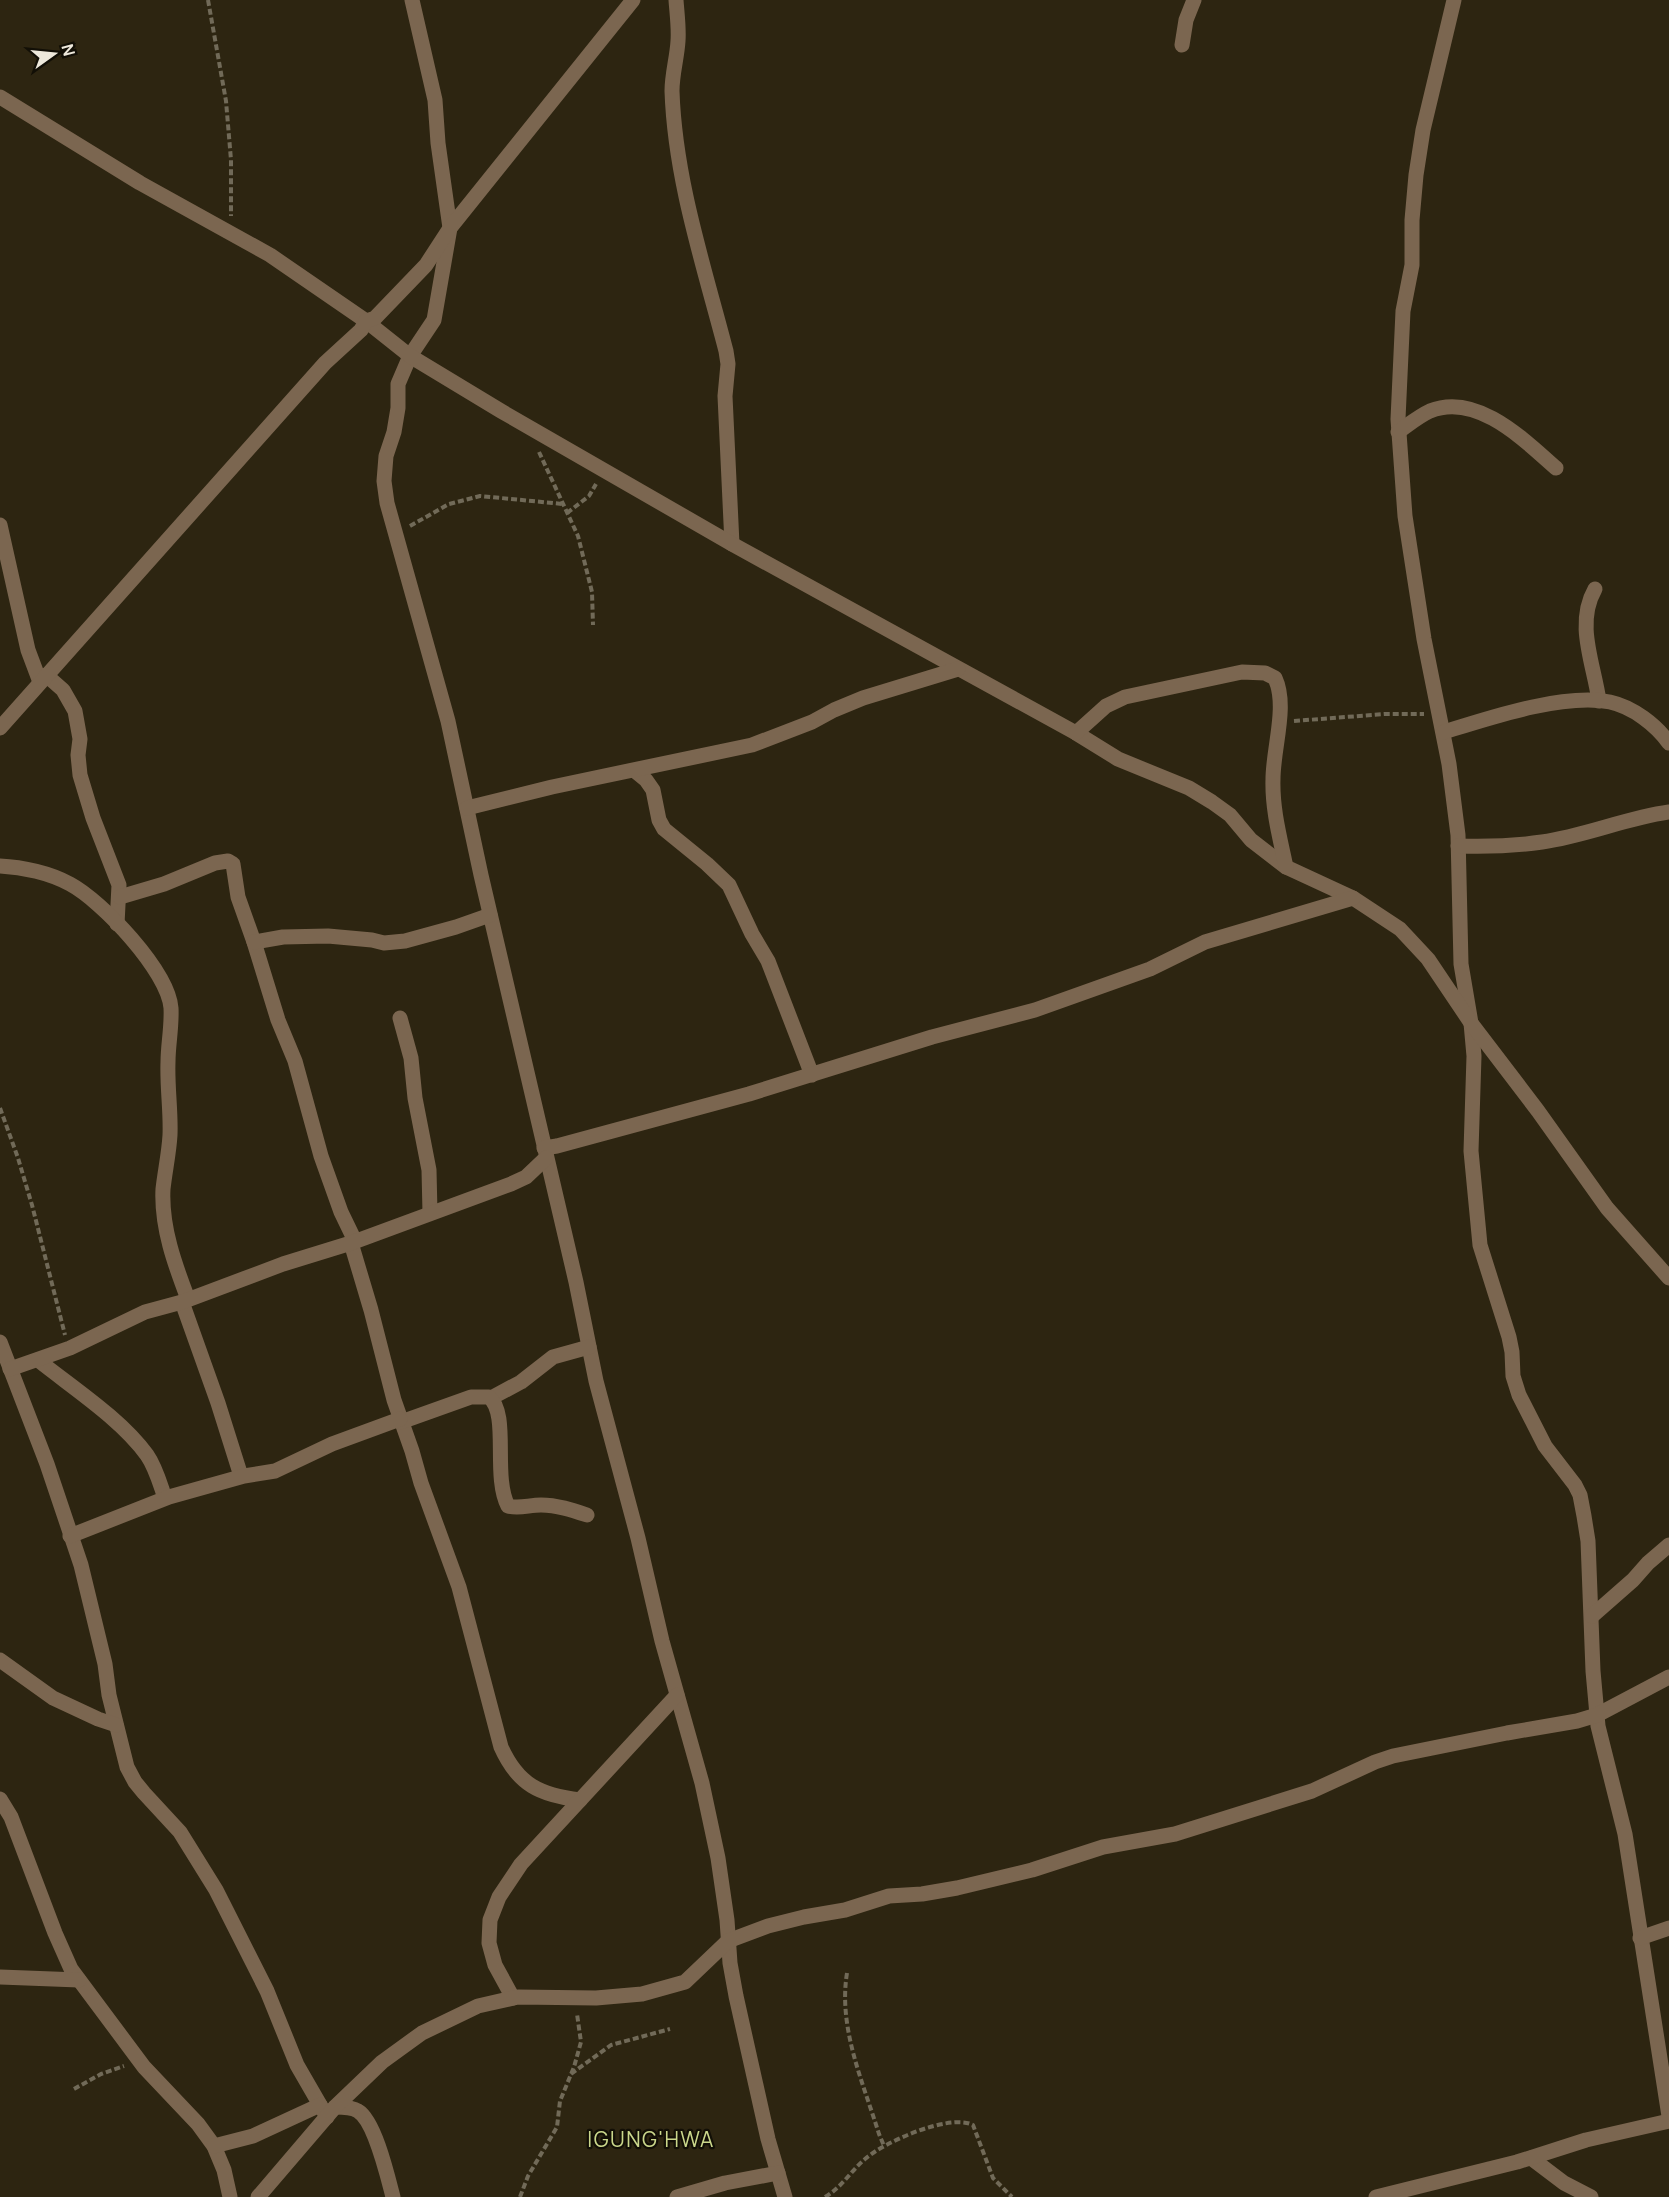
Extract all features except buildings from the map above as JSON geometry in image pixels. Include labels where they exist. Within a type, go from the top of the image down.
[{"type":"street","points":[[412,0],[435,100],[438,143],[450,228],[434,320],[410,356],[398,384],[398,408],[394,432],[386,456],[384,481],[387,503],[448,721],[589,1347],[677,1695],[702,1783],[718,1858],[736,1996],[768,2139],[784,2197]]},
{"type":"street","points":[[0,728],[325,363],[361,330],[366,321],[375,318],[426,265],[450,228],[633,0]]},
{"type":"street","points":[[676,0],[678,43],[673,69],[672,92],[678,143],[697,244],[728,364],[725,396],[732,544]]},
{"type":"street","points":[[1182,45],[1186,20],[1194,0]]},
{"type":"street","points":[[1454,0],[1423,129],[1412,220],[1412,265],[1403,311],[1398,432],[1405,516],[1424,639],[1444,732],[1454,800],[1458,846],[1461,964],[1474,1056],[1471,1151],[1480,1245],[1509,1337],[1519,1395],[1545,1446],[1580,1495],[1588,1541],[1593,1671],[1598,1726],[1625,1834],[1640,1938],[1666,2074],[1669,2116]]},
{"type":"street","points":[[0,97],[140,183],[270,255],[366,321],[410,356],[531,428],[732,544],[1076,733],[1118,759],[1188,788],[1230,815],[1251,840],[1286,867],[1353,898],[1400,929],[1428,959],[1471,1023],[1538,1111],[1607,1208],[1669,1278]]},
{"type":"street","points":[[1398,432],[1429,411],[1443,408],[1465,408],[1482,413],[1502,424],[1556,468]]},
{"type":"street","points":[[0,525],[28,650],[43,679],[63,690],[75,711],[80,739],[78,755],[80,775],[93,819],[119,885],[117,924]]},
{"type":"street","points":[[1595,589],[1589,599],[1585,624],[1599,701]]},
{"type":"street","points":[[466,808],[552,787],[752,745],[812,722],[863,698],[958,669]]},
{"type":"street","points":[[1076,733],[1107,706],[1125,697],[1242,672],[1265,673],[1275,678],[1279,687],[1280,708],[1273,781],[1274,809],[1286,867]]},
{"type":"street","points":[[1444,732],[1500,715],[1552,704],[1599,701],[1622,705],[1662,734],[1669,743]]},
{"type":"street","points":[[635,771],[653,790],[659,820],[664,829],[729,885],[752,934],[768,961],[812,1075]]},
{"type":"street","points":[[1458,846],[1492,847],[1542,842],[1601,829],[1647,815],[1669,812]]},
{"type":"street","points":[[120,897],[164,884],[215,863],[231,862],[238,897],[278,1020],[295,1061],[321,1156],[353,1242],[401,1421],[459,1587],[492,1716],[507,1761],[518,1776],[537,1790],[580,1800]]},
{"type":"street","points":[[0,866],[43,873],[69,884],[94,899],[157,971],[166,989],[171,1007],[167,1091],[170,1134],[163,1190],[166,1228],[185,1301],[241,1476]]},
{"type":"street","points":[[3,1355],[38,1360],[70,1348],[145,1312],[185,1301],[283,1264],[353,1242],[526,1177],[545,1153],[557,1146],[812,1075],[932,1037],[1067,999],[1150,969],[1205,942],[1353,898]]},
{"type":"street","points":[[254,942],[283,937],[328,936],[384,943],[405,941],[490,915]]},
{"type":"street","points":[[400,1018],[411,1058],[429,1170],[430,1213]]},
{"type":"street","points":[[70,1536],[165,1498],[241,1476],[275,1471],[332,1444],[471,1397],[491,1398],[521,1382],[552,1357],[589,1347]]},
{"type":"street","points":[[3,1355],[47,1464],[81,1565],[127,1767],[135,1782],[180,1832],[216,1890],[267,1991],[297,2065],[327,2109]]},
{"type":"street","points":[[38,1360],[109,1416],[137,1444],[147,1456],[165,1498]]},
{"type":"street","points":[[491,1398],[498,1409],[501,1426],[500,1479],[503,1498],[507,1506],[516,1508],[537,1505],[553,1506],[587,1515]]},
{"type":"street","points":[[1592,1616],[1669,1545]]},
{"type":"street","points":[[0,1660],[53,1698],[116,1725]]},
{"type":"street","points":[[258,2197],[327,2109],[382,2062],[422,2033],[478,2006],[513,1998],[572,1996],[596,1998],[642,1994],[685,1982],[729,1941],[768,1926],[844,1910],[888,1896],[922,1894],[957,1888],[1032,1870],[1103,1847],[1175,1834],[1312,1791],[1375,1762],[1411,1752],[1577,1722],[1597,1715],[1669,1677]]},
{"type":"street","points":[[513,1998],[495,1965],[489,1942],[490,1920],[499,1897],[521,1864],[677,1695]]},
{"type":"street","points":[[0,1799],[10,1817],[55,1934],[71,1969],[139,2061],[198,2124],[214,2146],[224,2170],[231,2197]]},
{"type":"street","points":[[1640,1938],[1669,1928]]},
{"type":"street","points":[[0,1977],[79,1980]]},
{"type":"street","points":[[214,2146],[253,2136],[327,2109],[359,2111],[368,2121],[393,2197]]},
{"type":"street","points":[[1376,2197],[1531,2158],[1586,2140],[1669,2121]]},
{"type":"street","points":[[1531,2158],[1564,2183],[1591,2197]]},
{"type":"street","points":[[677,2197],[725,2183],[778,2173]]},
{"type":"path","points":[[208,0],[228,127],[232,196],[230,233]]},
{"type":"path","points":[[531,428],[545,468],[578,536],[586,561],[592,592],[593,626]]},
{"type":"path","points":[[567,513],[589,496],[604,470]]},
{"type":"path","points":[[394,530],[412,526],[449,504],[480,496],[563,504]]},
{"type":"path","points":[[1278,721],[1385,714],[1440,714]]},
{"type":"path","points":[[0,1108],[32,1205],[54,1299],[70,1348]]},
{"type":"path","points":[[847,1973],[844,1998],[847,2025],[884,2146]]},
{"type":"path","points":[[520,2197],[528,2176],[557,2127],[560,2101],[580,2042],[572,1996]]},
{"type":"path","points":[[571,2074],[611,2045],[670,2029]]},
{"type":"path","points":[[74,2089],[101,2074],[139,2061]]},
{"type":"path","points":[[825,2197],[843,2184],[850,2173],[867,2157],[884,2146],[932,2126],[957,2121],[973,2126],[993,2178],[1012,2197]]},
{"type":"district","name":"IGUNG'HWA","points":[[651,2140]]}]
